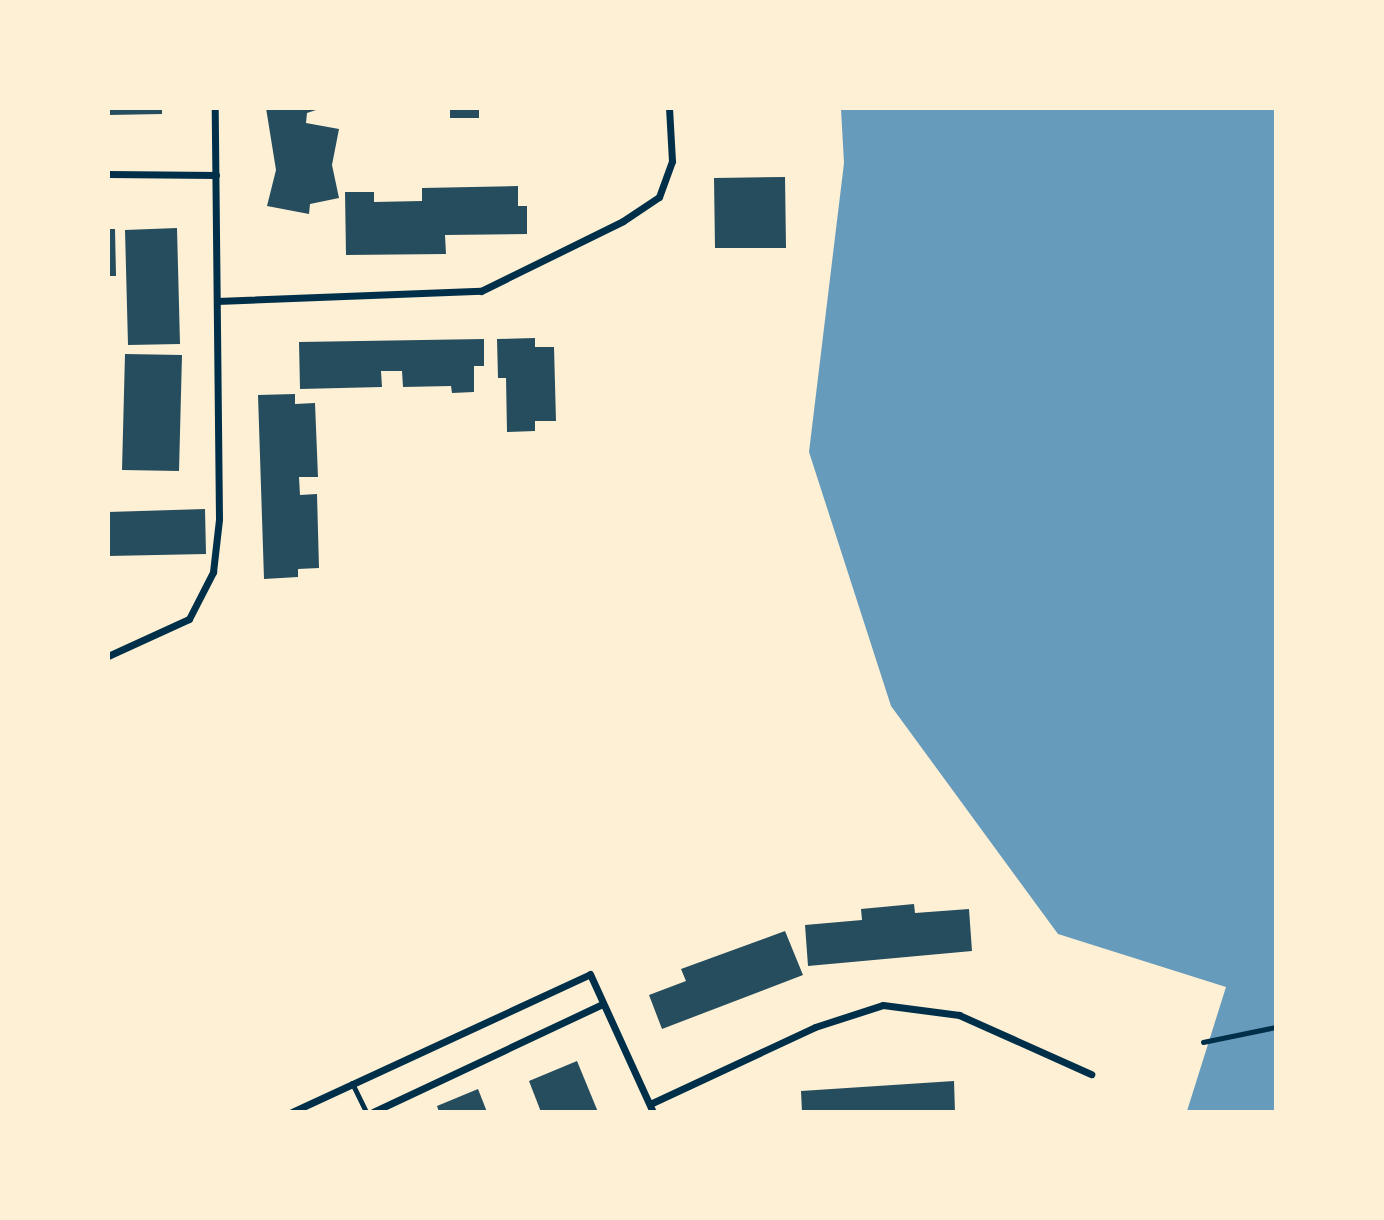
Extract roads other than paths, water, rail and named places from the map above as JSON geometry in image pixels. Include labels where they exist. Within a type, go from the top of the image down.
[{"type":"street","points":[[108,656],[189,619],[213,572],[219,519],[215,108]]},
{"type":"street","points":[[217,301],[481,291],[623,221],[659,197],[672,161],[669,108]]},
{"type":"street","points":[[108,174],[216,175]]},
{"type":"street","points":[[292,1111],[590,974],[652,1108],[815,1027],[883,1005],[959,1015],[1091,1074]]},
{"type":"street","points":[[373,1111],[602,1004]]},
{"type":"lane","points":[[352,1082],[366,1111]]},
{"type":"water","points":[[841,109],[1275,109],[1275,1111],[1187,1111],[1226,987],[1058,934],[891,706],[809,452],[844,163]]}]
